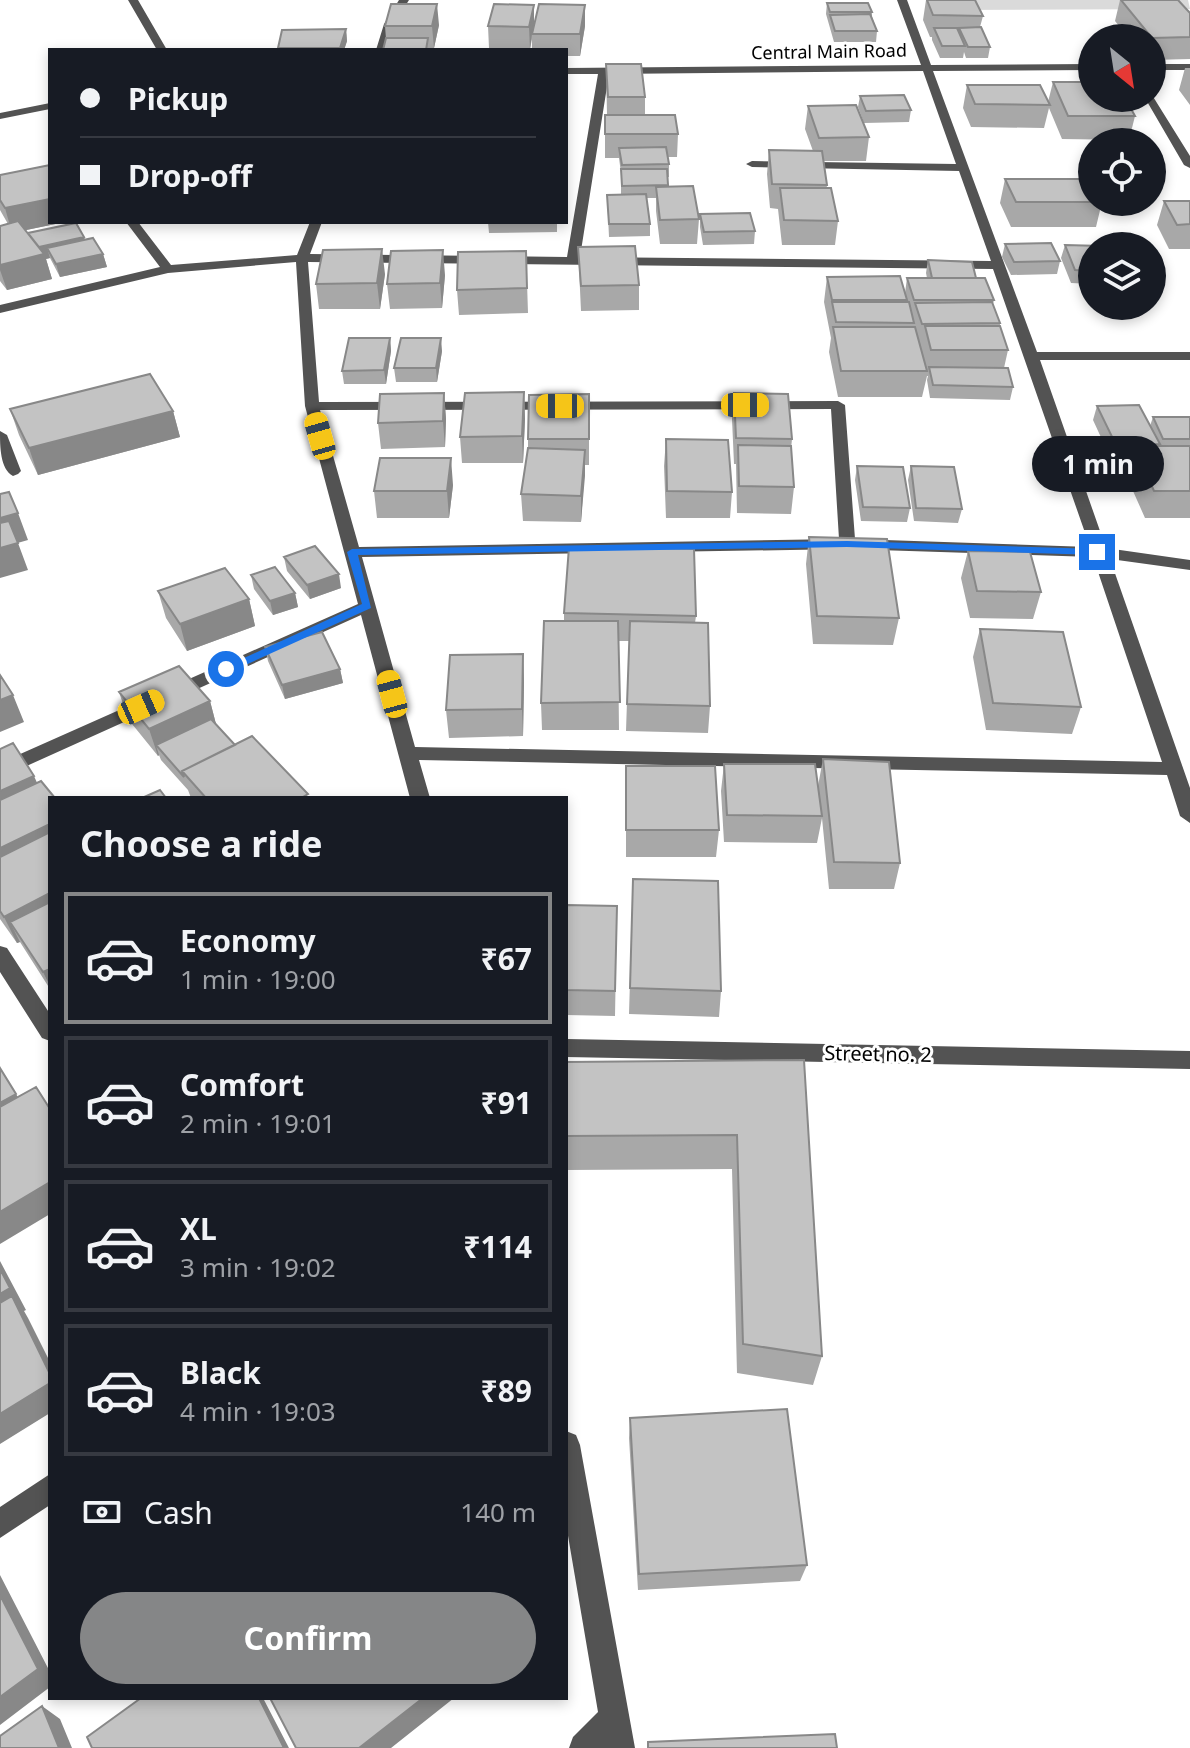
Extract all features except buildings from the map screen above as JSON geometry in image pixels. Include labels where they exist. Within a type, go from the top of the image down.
[{"type":"street","points":[[133,0],[161,48]]},
{"type":"street","points":[[382,48],[389,24],[404,0]]},
{"type":"street","points":[[902,0],[1031,356],[1190,816]]},
{"type":"street","name":"Central Main Road","points":[[568,71],[1078,67]]},
{"type":"street","points":[[1166,67],[1190,67]]},
{"type":"street","points":[[573,260],[604,71]]},
{"type":"street","points":[[0,116],[48,108]]},
{"type":"street","points":[[1159,112],[1189,161]]},
{"type":"street","points":[[752,164],[963,168]]},
{"type":"street","points":[[134,224],[168,269]]},
{"type":"street","points":[[315,224],[302,258],[312,406],[419,796]]},
{"type":"street","points":[[0,309],[168,269],[302,258],[998,265]]},
{"type":"street","points":[[1031,356],[1190,356]]},
{"type":"street","points":[[312,406],[838,405],[847,544]]},
{"type":"street","points":[[0,435],[13,471]]},
{"type":"street","points":[[352,552],[847,544],[1097,552],[1190,565]]},
{"type":"street","points":[[0,771],[367,606]]},
{"type":"street","points":[[408,753],[1173,769]]},
{"type":"street","points":[[0,954],[48,1029]]},
{"type":"street","name":"Street no. 2","points":[[568,1048],[1190,1060]]},
{"type":"street","points":[[568,1456],[620,1748]]},
{"type":"street","points":[[0,1524],[48,1489]]},
{"type":"street","points":[[584,1748],[616,1716]]},
{"type":"shaded area","points":[[942,0],[1188,0],[1190,9],[947,10]]},
{"type":"route","points":[[226,669],[367,606],[352,552],[847,544],[1097,552]]}]
